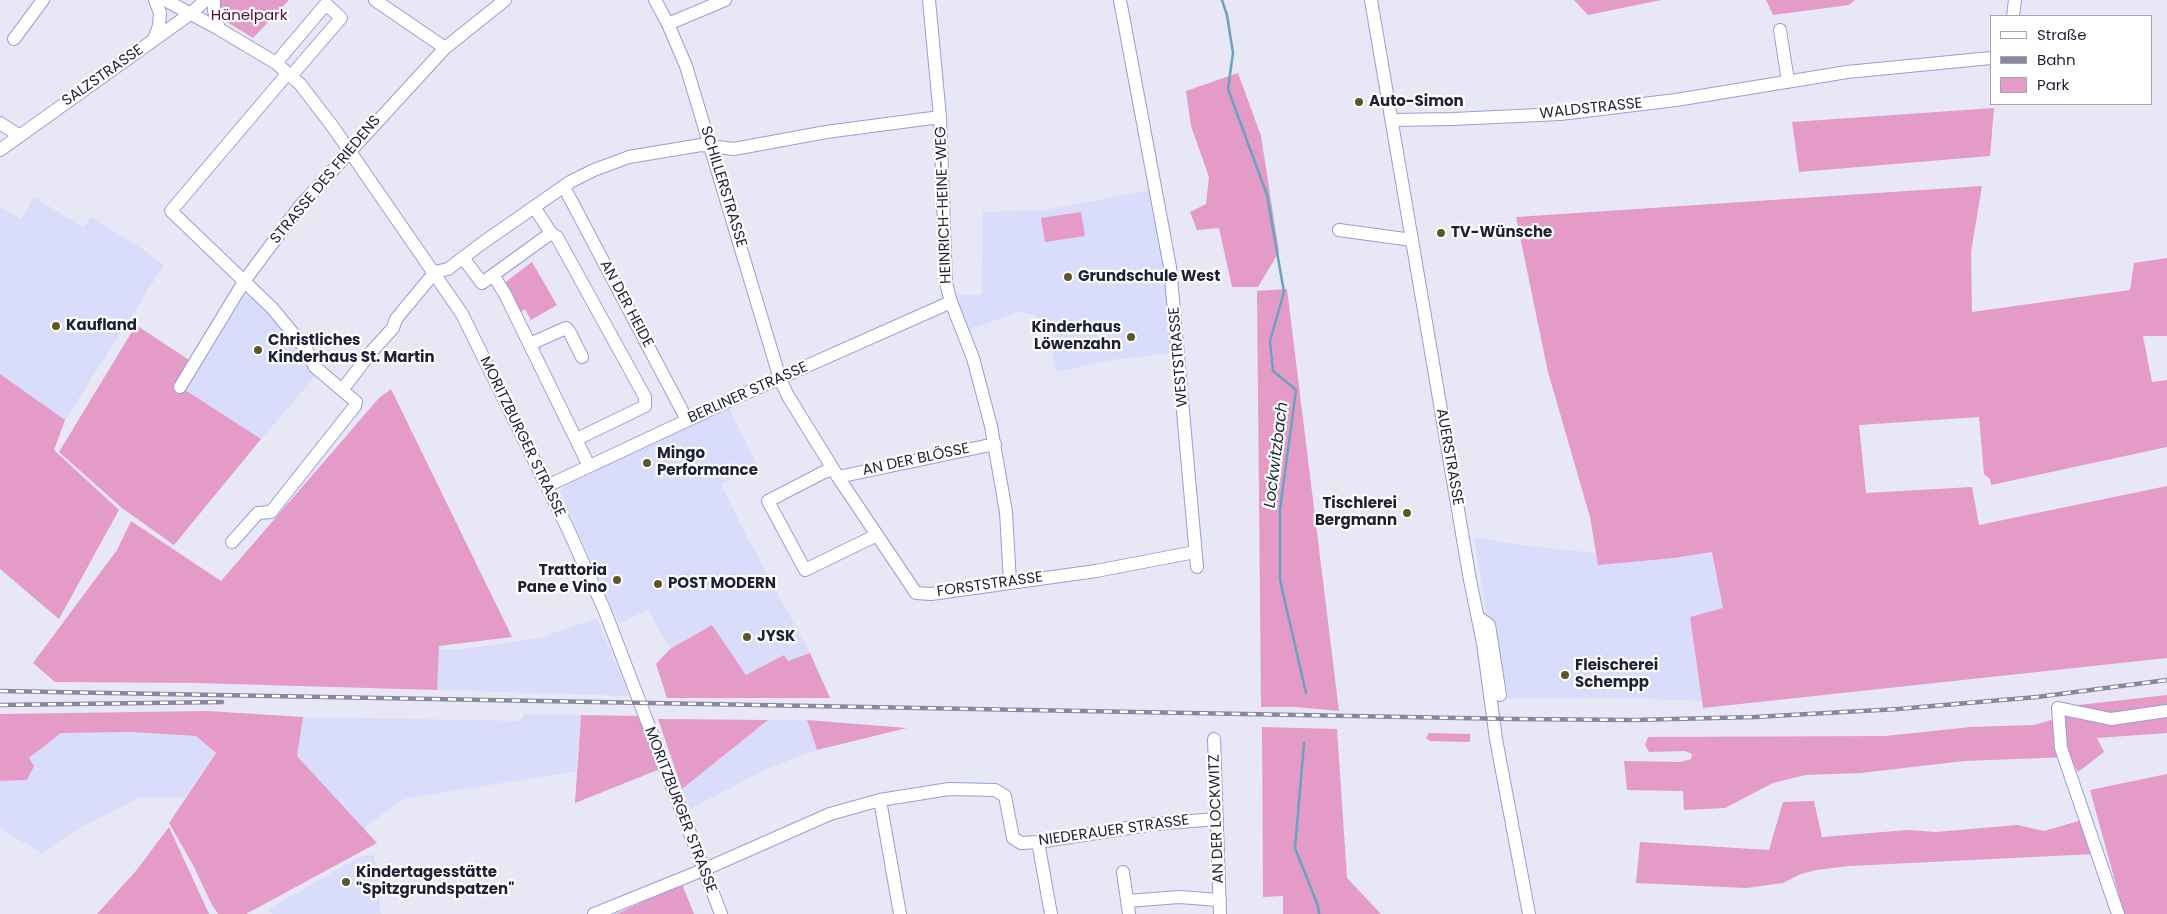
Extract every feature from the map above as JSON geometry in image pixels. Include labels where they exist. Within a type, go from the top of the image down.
[{"type":"street","points":[[14,39],[43,0]]},
{"type":"street","points":[[154,39],[159,26],[160,13],[155,0]]},
{"type":"street","name":"MORITZBURGER STRASSE","points":[[165,0],[219,28],[276,63],[300,84],[333,126],[462,314],[547,486],[604,609],[721,914]]},
{"type":"street","name":"SALZSTRASSE","points":[[0,150],[190,14],[206,0]]},
{"type":"street","points":[[214,0],[214,11],[219,28]]},
{"type":"street","points":[[376,0],[445,48]]},
{"type":"street","name":"STRASSE DES FRIEDENS","points":[[180,387],[245,280],[300,206],[445,48],[505,0]]},
{"type":"street","name":"SCHILLERSTRASSE","points":[[655,0],[668,24],[686,66],[780,379]]},
{"type":"street","points":[[668,24],[725,0]]},
{"type":"street","name":"HEINRICH-HEINE-WEG","points":[[929,0],[940,117],[946,283],[972,358],[995,444],[1006,512],[1010,582]]},
{"type":"street","name":"WESTSTRASSE","points":[[1120,0],[1170,267],[1179,352],[1196,568]]},
{"type":"street","name":"AUERSTRASSE","points":[[1371,0],[1470,580],[1478,617],[1495,730],[1529,914]]},
{"type":"street","points":[[2013,15],[2015,0]]},
{"type":"street","points":[[232,542],[258,513],[271,512],[355,406],[356,402],[315,367],[306,349],[292,330],[245,280],[171,211],[289,74],[341,18],[326,4],[276,63]]},
{"type":"street","points":[[1780,30],[1788,81]]},
{"type":"street","name":"WALDSTRASSE","points":[[1392,120],[1560,114],[1676,100],[1847,72],[1990,58]]},
{"type":"street","points":[[342,390],[372,350],[393,328],[396,319],[435,272],[448,269],[534,207],[594,170],[621,160],[701,145],[734,148],[826,132],[940,117]]},
{"type":"street","points":[[0,123],[20,136]]},
{"type":"street","name":"AN DER HEIDE","points":[[564,187],[687,420]]},
{"type":"street","points":[[534,207],[551,233],[557,237],[645,398],[645,406],[577,439]]},
{"type":"street","points":[[1339,230],[1412,240]]},
{"type":"street","points":[[463,258],[482,283],[551,233]]},
{"type":"street","points":[[493,275],[505,294],[590,466]]},
{"type":"street","name":"BERLINER STRASSE","points":[[547,486],[687,420],[951,302]]},
{"type":"street","points":[[530,344],[566,328],[582,357]]},
{"type":"street","name":"FORSTSTRASSE","points":[[780,379],[788,396],[836,473],[916,593],[931,594],[1122,567],[1195,552]]},
{"type":"street","name":"AN DER BLÖSSE","points":[[877,535],[805,570],[768,502],[824,472],[836,473],[995,444]]},
{"type":"street","points":[[1478,617],[1489,625],[1500,695]]},
{"type":"street","points":[[2118,914],[2061,748],[2058,708],[2111,720],[2167,711]]},
{"type":"street","name":"AN DER LOCKWITZ","points":[[1214,739],[1220,914]]},
{"type":"street","name":"NIEDERAUER STRASSE","points":[[594,914],[703,870],[830,814],[880,800],[949,790],[995,790],[1005,796],[1013,838],[1021,842],[1038,842],[1154,824],[1217,819]]},
{"type":"street","points":[[880,800],[900,914]]},
{"type":"street","points":[[1038,842],[1051,914]]},
{"type":"street","name":"AN DER LOCKWITZ","points":[[1123,872],[1128,908],[1179,897],[1220,900]]},
{"type":"shaded area","points":[[1152,190],[1176,353],[1117,359],[1056,372],[1046,320],[1020,311],[967,331],[954,295],[982,295],[983,212],[1045,210]]},
{"type":"shaded area","points":[[34,197],[84,228],[90,217],[140,247],[164,265],[65,420],[0,374],[0,207],[21,219]]},
{"type":"shaded area","name":"Christliches Kinderhaus St. Martin","points":[[250,288],[319,372],[261,439],[186,390]]},
{"type":"shaded area","points":[[729,408],[757,464],[721,484],[748,539],[810,653],[787,661],[784,655],[746,675],[712,625],[670,649],[648,610],[619,623],[560,492],[566,485]]},
{"type":"shaded area","points":[[1474,537],[1519,545],[1596,553],[1598,563],[1674,558],[1712,552],[1723,608],[1690,617],[1702,701],[1624,698],[1504,699],[1493,619],[1486,613]]},
{"type":"shaded area","points":[[597,618],[629,696],[437,690],[438,650],[463,649],[540,638]]},
{"type":"shaded area","points":[[525,714],[581,715],[576,771],[404,799],[366,826],[365,830],[297,756],[303,717],[520,721]]},
{"type":"shaded area","points":[[768,720],[807,720],[817,750],[768,768],[690,809],[682,789]]},
{"type":"shaded area","points":[[131,732],[196,736],[216,753],[185,797],[139,798],[74,831],[42,853],[0,829],[0,781],[27,780],[29,758],[61,733]]},
{"type":"shaded area","name":"Kindertagesstätte \"Spitzgrundspatzen\"","points":[[374,855],[381,914],[272,914],[269,909],[361,856]]},
{"type":"green space","name":"Hänelpark","points":[[220,0],[289,0],[253,38],[227,22],[222,16]]},
{"type":"green space","points":[[1574,0],[1661,0],[1588,15]]},
{"type":"green space","points":[[1766,0],[1855,0],[1849,5],[1773,15]]},
{"type":"green space","points":[[1238,73],[1261,136],[1279,252],[1258,287],[1232,287],[1219,228],[1197,230],[1190,212],[1206,204],[1209,177],[1191,126],[1186,91]]},
{"type":"green space","points":[[1994,108],[1990,156],[1799,172],[1792,122]]},
{"type":"green space","points":[[1982,186],[1971,252],[1972,312],[2130,290],[2134,263],[2167,258],[2167,336],[2143,336],[2152,382],[2167,380],[2167,447],[1991,485],[1990,479],[1984,474],[1979,417],[1859,425],[1866,493],[1972,487],[1979,525],[2167,486],[2167,658],[1703,708],[1690,617],[1723,608],[1712,552],[1674,558],[1598,565],[1590,517],[1548,372],[1516,217]]},
{"type":"green space","points":[[1081,212],[1085,236],[1045,242],[1041,218]]},
{"type":"green space","points":[[532,262],[557,305],[531,320],[525,309],[518,314],[503,284]]},
{"type":"green space","points":[[1287,289],[1339,711],[1295,707],[1261,707],[1257,291]]},
{"type":"green space","points":[[136,325],[189,360],[176,384],[261,439],[174,545],[122,508],[59,452]]},
{"type":"green space","points":[[0,374],[65,420],[54,450],[119,510],[59,619],[0,569]]},
{"type":"green space","points":[[391,389],[512,637],[439,646],[437,690],[196,683],[55,682],[33,663],[117,550],[131,521],[221,581],[379,398]]},
{"type":"green space","points":[[712,625],[746,675],[784,655],[788,661],[810,653],[830,698],[667,698],[656,664],[670,649]]},
{"type":"green space","points":[[2167,695],[2167,733],[2097,738],[2104,752],[2078,772],[2069,757],[1964,761],[1861,773],[1805,775],[1773,783],[1725,808],[1684,810],[1683,791],[1627,790],[1624,761],[1681,762],[1691,759],[1692,754],[1685,751],[1649,752],[1645,745],[1648,737],[1885,736],[1971,727],[2034,725],[2058,718],[2070,706]]},
{"type":"green space","points":[[208,711],[303,717],[297,756],[377,843],[246,914],[218,914],[169,823],[216,753],[196,736],[131,732],[61,733],[29,758],[34,766],[27,780],[0,781],[0,714]]},
{"type":"green space","points":[[581,715],[640,716],[660,769],[575,803]]},
{"type":"green space","points":[[658,719],[768,720],[682,789]]},
{"type":"green space","points":[[807,720],[907,728],[817,750]]},
{"type":"green space","points":[[1262,727],[1337,729],[1347,878],[1381,914],[1283,914],[1283,896],[1263,897]]},
{"type":"green space","points":[[1429,733],[1470,734],[1470,742],[1430,741],[1426,738]]},
{"type":"green space","points":[[2167,774],[2167,914],[2112,914],[2123,910],[2090,790]]},
{"type":"green space","points":[[1814,801],[1822,837],[1908,830],[1936,832],[2017,825],[2044,831],[2082,820],[2094,854],[1849,866],[1816,870],[1801,874],[1783,883],[1746,888],[1636,883],[1640,842],[1769,850],[1783,802]]},
{"type":"green space","points":[[169,827],[209,914],[97,914],[135,872]]},
{"type":"green space","points":[[682,884],[694,914],[616,914]]},
{"type":"waterway","name":"Lockwitzbach","points":[[1222,0],[1227,15],[1233,53],[1228,89],[1267,195],[1284,292],[1270,341],[1273,371],[1296,390],[1280,509],[1280,580],[1306,693]]},
{"type":"waterway","name":"Lockwitzbach","points":[[1304,743],[1295,848],[1318,906],[1319,914]]},
{"type":"railway","points":[[0,691],[1633,720],[1755,717],[1898,709],[2037,697],[2167,680]]},
{"type":"railway","points":[[0,705],[222,702]]},
{"type":"place","name":"Auto-Simon","points":[[1359,102]]},
{"type":"place","name":"TV-Wünsche","points":[[1441,233]]},
{"type":"place","name":"Grundschule West","points":[[1068,277]]},
{"type":"place","name":"Kaufland","points":[[56,326]]},
{"type":"place","name":"Kinderhaus Löwenzahn","points":[[1131,337]]},
{"type":"place","name":"Christliches Kinderhaus St. Martin","points":[[258,350]]},
{"type":"place","name":"Mingo Performance","points":[[647,463]]},
{"type":"place","name":"Tischlerei Bergmann","points":[[1407,513]]},
{"type":"place","name":"Trattoria Pane e Vino","points":[[617,580]]},
{"type":"place","name":"POST MODERN","points":[[658,584]]},
{"type":"place","name":"JYSK","points":[[747,637]]},
{"type":"place","name":"Fleischerei Schempp","points":[[1565,675]]},
{"type":"place","name":"Kindertagesstätte \"Spitzgrundspatzen\"","points":[[346,882]]}]
